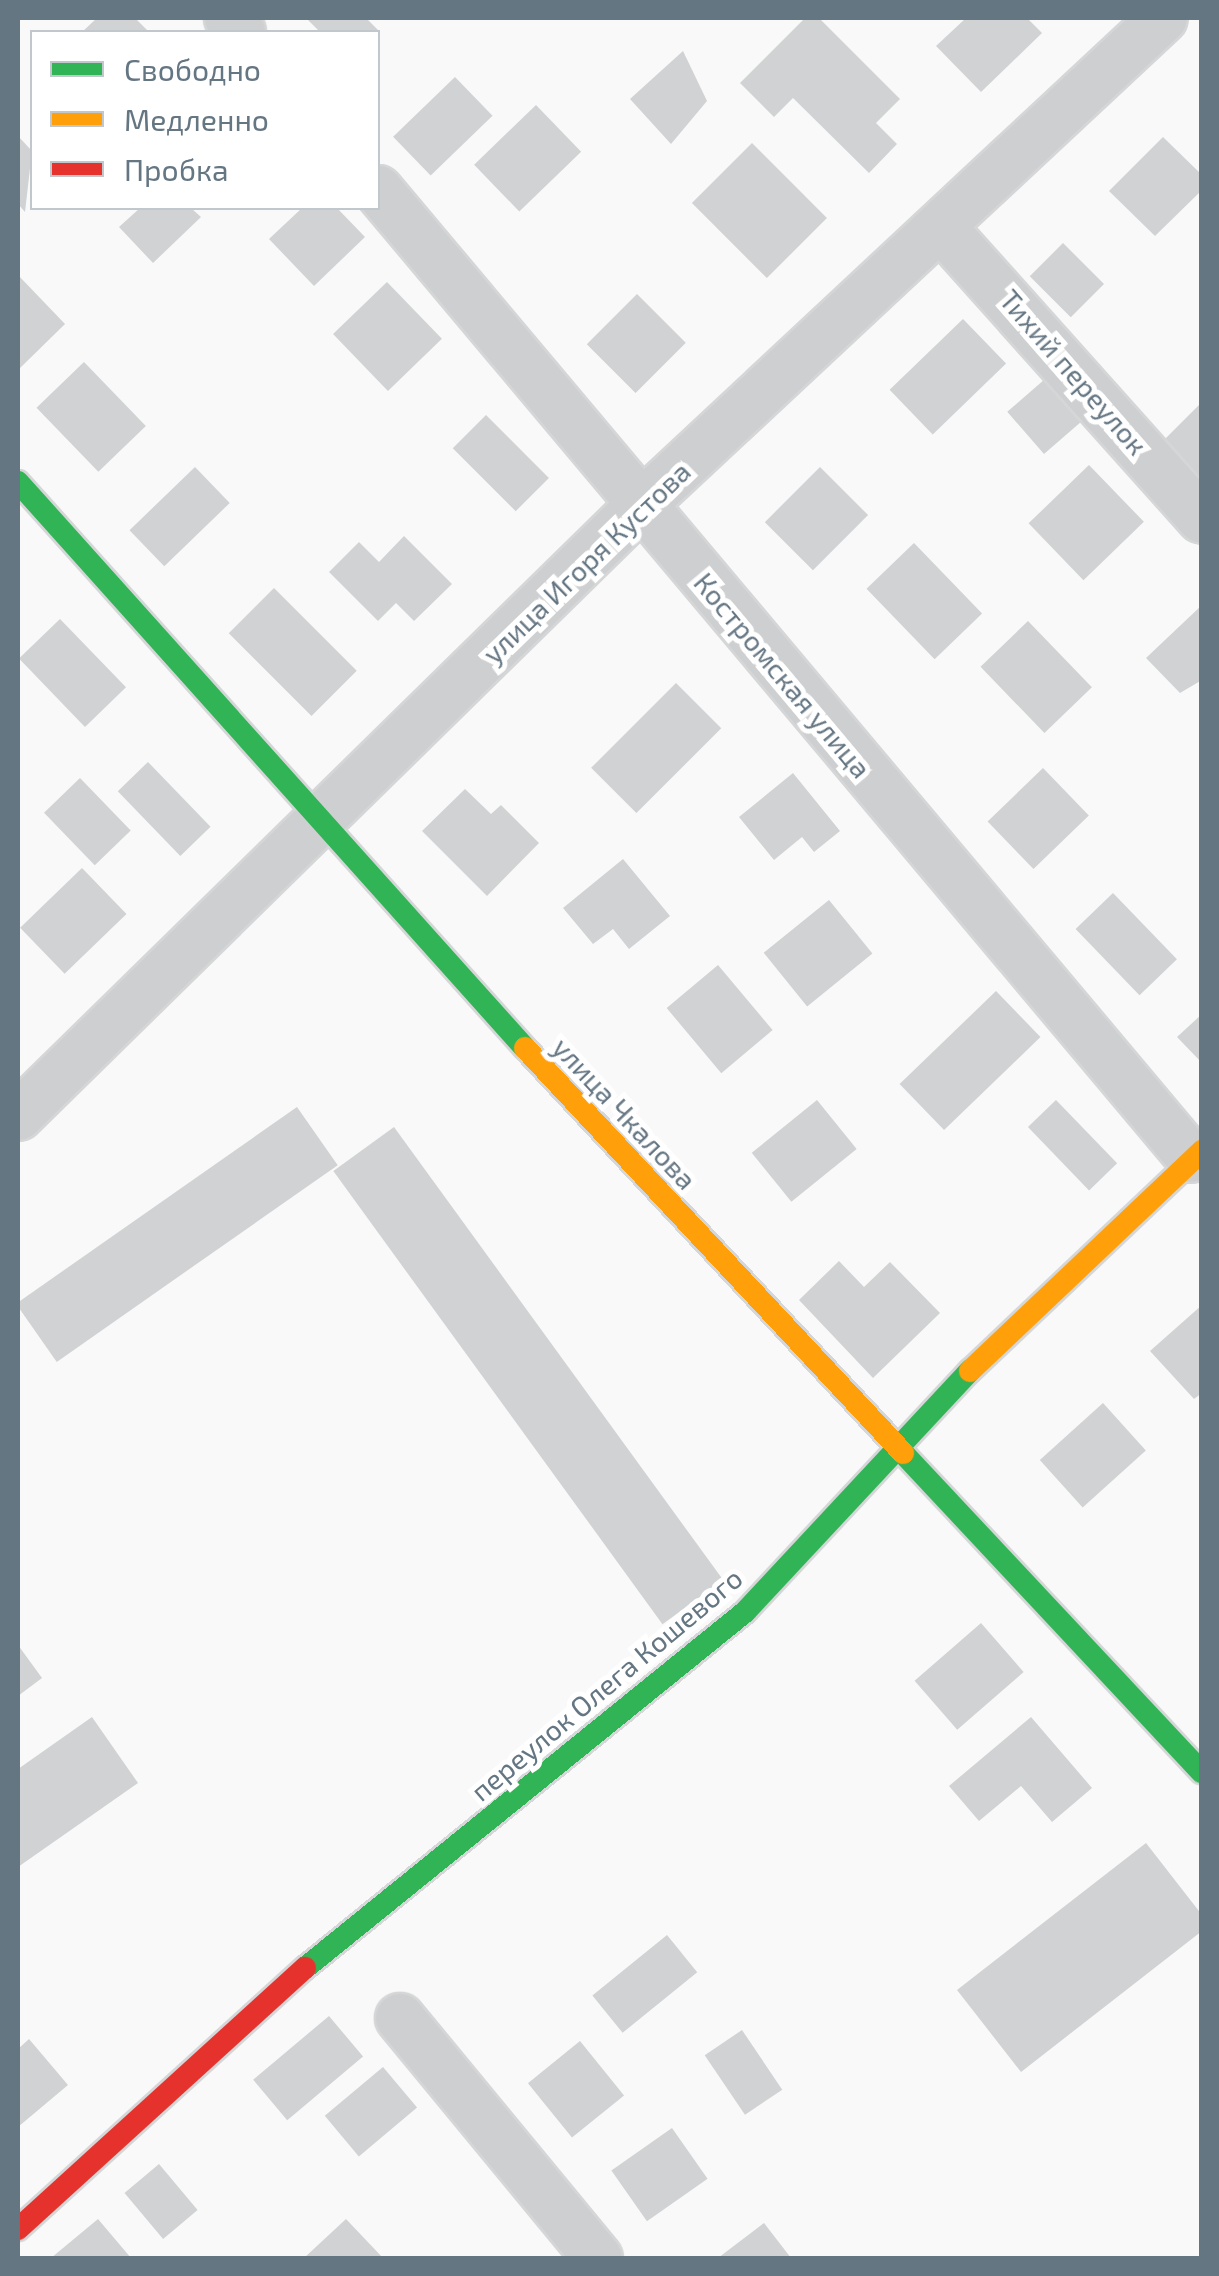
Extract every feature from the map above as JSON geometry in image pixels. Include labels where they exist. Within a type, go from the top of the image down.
[{"type":"street","name":"улица Игоря Кустова","points":[[18,1116],[640,506],[1163,18]]},
{"type":"street","name":"Костромская улица","points":[[380,192],[640,506],[1196,1154]]},
{"type":"street","name":"Тихий переулок","points":[[942,228],[1202,520]]},
{"type":"street","name":"улица Чкалова","points":[[18,482],[317,825],[1202,1772]]},
{"type":"street","name":"переулок Олега Кошевого","points":[[18,2229],[352,1926],[532,1791],[745,1612],[892,1444],[1196,1154]]},
{"type":"street","points":[[400,2018],[598,2258]]},
{"type":"building","points":[[97,18],[135,18],[147,30],[84,30]]},
{"type":"building","points":[[306,18],[366,18],[378,30],[318,30]]},
{"type":"building","points":[[805,18],[819,18],[900,99],[876,123],[897,144],[869,173],[793,98],[774,117],[740,83]]},
{"type":"building","points":[[966,18],[1027,18],[1042,33],[981,92],[936,46]]},
{"type":"building","points":[[683,51],[707,101],[671,144],[630,99]]},
{"type":"building","points":[[455,77],[493,116],[431,176],[393,137]]},
{"type":"building","points":[[536,105],[581,152],[519,211],[474,165]]},
{"type":"building","points":[[18,136],[30,149],[30,168],[25,212],[18,204]]},
{"type":"building","points":[[1163,137],[1202,175],[1202,190],[1155,236],[1109,191]]},
{"type":"building","points":[[752,143],[827,218],[767,278],[692,203]]},
{"type":"building","points":[[138,210],[193,210],[201,217],[153,263],[119,227]]},
{"type":"building","points":[[300,210],[339,210],[365,237],[314,286],[269,239]]},
{"type":"building","points":[[1063,243],[1104,284],[1071,317],[1030,276]]},
{"type":"building","points":[[18,275],[65,324],[18,370]]},
{"type":"building","points":[[387,282],[442,339],[388,391],[333,334]]},
{"type":"building","points":[[637,294],[686,343],[636,393],[587,344]]},
{"type":"building","points":[[963,319],[1006,364],[933,434],[890,390]]},
{"type":"building","points":[[84,362],[146,426],[98,472],[37,408]]},
{"type":"building","points":[[1045,379],[1082,421],[1044,454],[1007,412]]},
{"type":"building","points":[[1202,402],[1202,481],[1162,442]]},
{"type":"building","points":[[486,415],[549,478],[516,511],[453,448]]},
{"type":"building","points":[[1089,465],[1144,522],[1083,580],[1029,523]]},
{"type":"building","points":[[195,467],[230,503],[164,566],[130,530]]},
{"type":"building","points":[[820,467],[868,515],[813,570],[765,522]]},
{"type":"building","points":[[404,536],[452,584],[414,621],[396,603],[378,621],[329,572],[359,542],[379,562]]},
{"type":"building","points":[[914,543],[982,613],[935,659],[867,589]]},
{"type":"building","points":[[274,588],[357,671],[311,716],[229,633]]},
{"type":"building","points":[[1202,605],[1202,680],[1180,693],[1146,658]]},
{"type":"building","points":[[60,619],[126,687],[85,727],[19,659]]},
{"type":"building","points":[[1028,621],[1092,687],[1044,733],[981,667]]},
{"type":"building","points":[[676,683],[721,728],[636,813],[591,768]]},
{"type":"building","points":[[148,762],[211,827],[180,856],[118,791]]},
{"type":"building","points":[[1043,768],[1089,815],[1033,869],[988,821]]},
{"type":"building","points":[[793,773],[840,831],[814,852],[802,837],[774,860],[739,817]]},
{"type":"building","points":[[80,778],[131,831],[95,865],[44,813]]},
{"type":"building","points":[[465,789],[491,814],[501,805],[539,843],[487,896],[422,831]]},
{"type":"building","points":[[623,859],[670,916],[629,949],[613,929],[593,944],[563,908]]},
{"type":"building","points":[[82,868],[126,914],[65,974],[20,928]]},
{"type":"building","points":[[1113,893],[1177,959],[1140,995],[1076,929]]},
{"type":"building","points":[[829,900],[872,954],[807,1006],[764,953]]},
{"type":"building","points":[[718,965],[773,1030],[721,1073],[667,1008]]},
{"type":"building","points":[[996,991],[1040,1037],[944,1130],[900,1084]]},
{"type":"building","points":[[1202,1014],[1202,1063],[1177,1037]]},
{"type":"building","points":[[817,1100],[857,1149],[791,1202],[752,1153]]},
{"type":"building","points":[[1056,1100],[1117,1163],[1089,1190],[1028,1127]]},
{"type":"building","points":[[297,1107],[338,1165],[57,1362],[18,1302]]},
{"type":"building","points":[[394,1127],[723,1580],[662,1624],[333,1171]]},
{"type":"building","points":[[839,1261],[864,1287],[890,1262],[940,1313],[873,1378],[799,1300]]},
{"type":"building","points":[[1202,1305],[1202,1393],[1194,1399],[1150,1351]]},
{"type":"building","points":[[1103,1403],[1146,1451],[1083,1507],[1040,1460]]},
{"type":"building","points":[[981,1623],[1024,1672],[957,1730],[915,1681]]},
{"type":"building","points":[[18,1645],[42,1678],[18,1696]]},
{"type":"building","points":[[92,1717],[138,1783],[18,1867],[18,1769]]},
{"type":"building","points":[[1031,1717],[1092,1788],[1052,1822],[1021,1786],[979,1821],[949,1786]]},
{"type":"building","points":[[1146,1843],[1202,1915],[1202,1931],[1021,2072],[957,1990]]},
{"type":"building","points":[[667,1935],[697,1972],[623,2033],[592,1995]]},
{"type":"building","points":[[329,2016],[363,2057],[287,2120],[253,2080]]},
{"type":"building","points":[[742,2030],[782,2090],[745,2115],[705,2055]]},
{"type":"building","points":[[29,2039],[68,2085],[18,2127],[18,2049]]},
{"type":"building","points":[[580,2041],[624,2095],[572,2138],[528,2083]]},
{"type":"building","points":[[383,2067],[417,2108],[359,2156],[325,2116]]},
{"type":"building","points":[[672,2128],[708,2179],[647,2221],[611,2170]]},
{"type":"building","points":[[159,2164],[198,2210],[163,2239],[125,2193]]},
{"type":"building","points":[[98,2219],[131,2258],[51,2258]]},
{"type":"building","points":[[346,2219],[383,2258],[304,2258]]},
{"type":"building","points":[[764,2223],[791,2258],[718,2258]]},
{"type":"traffic: fast","points":[[18,482],[525,1048]]},
{"type":"traffic: fast","points":[[305,1968],[745,1612],[970,1371]]},
{"type":"traffic: fast","points":[[903,1453],[1202,1772]]},
{"type":"traffic: slow","points":[[525,1048],[903,1453]]},
{"type":"traffic: slow","points":[[970,1371],[1202,1151]]},
{"type":"traffic: jam","points":[[18,2229],[305,1968]]}]
